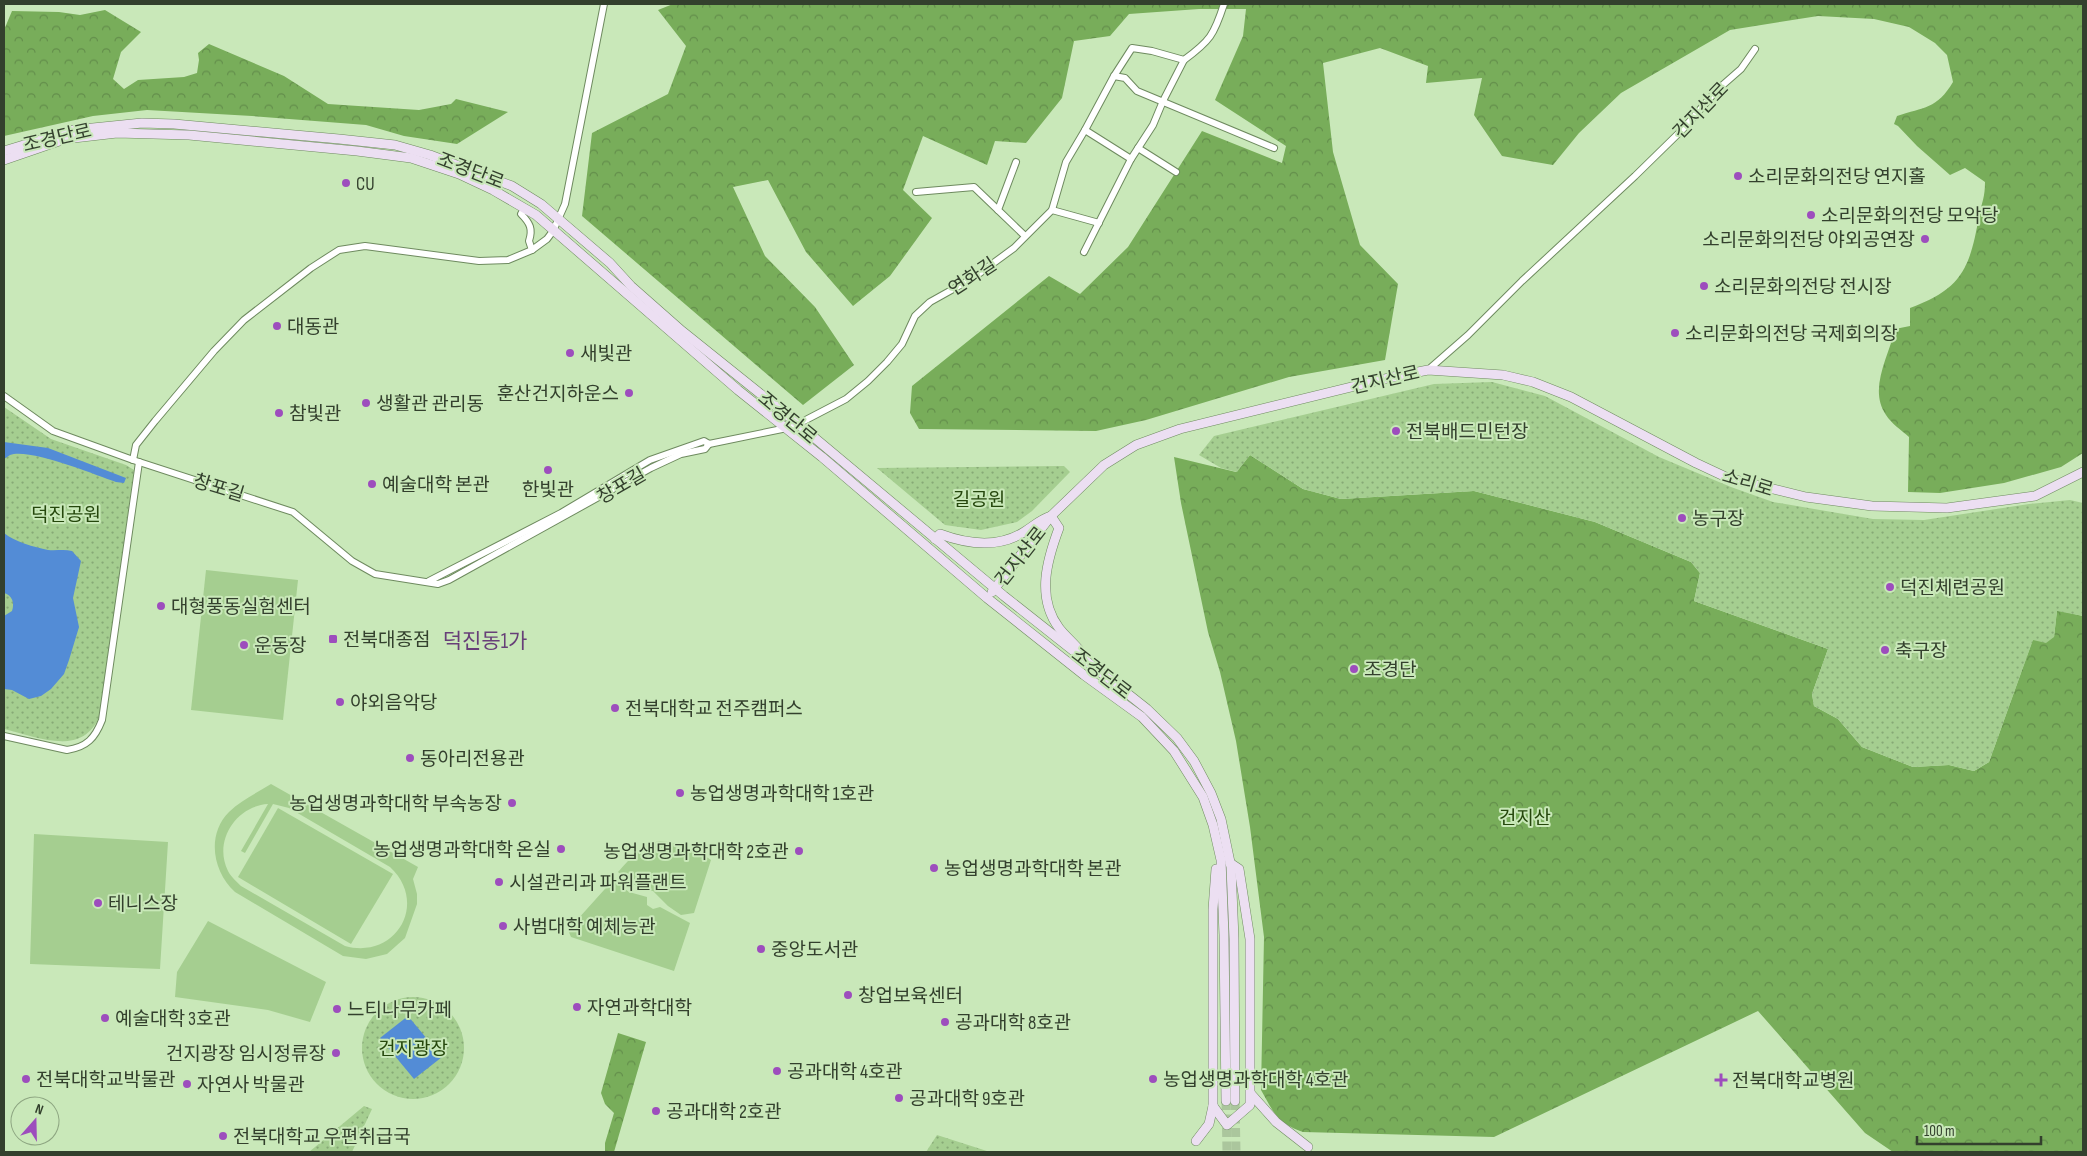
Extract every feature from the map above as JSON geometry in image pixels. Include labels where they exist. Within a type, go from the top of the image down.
[{"type":"street","points":[[4,736],[67,750],[88,743],[97,733],[102,720],[136,461],[136,445],[214,350],[238,326],[311,268],[340,250],[365,246],[479,261],[508,260],[532,250],[553,232],[565,204],[604,4]]},
{"type":"street","points":[[1084,252],[1131,159],[1153,125],[1184,60],[1205,45],[1216,29],[1224,4]]},
{"type":"street","name":"연화길","points":[[787,428],[846,399],[887,362],[902,344],[915,316],[930,302],[973,278],[1014,248],[1052,210],[1066,162],[1114,76],[1132,48],[1152,51],[1184,60]]},
{"type":"street","name":"건지산로","points":[[987,598],[1051,516],[1104,464],[1121,453],[1154,438],[1224,418],[1428,370],[1468,335],[1683,129],[1717,90],[1741,69],[1755,49]]},
{"type":"street","points":[[1114,76],[1125,78],[1137,91],[1274,148]]},
{"type":"street","name":"조경단로","points":[[4,151],[73,130],[142,123],[174,124],[395,145],[430,154],[512,186],[541,204],[610,263],[631,286],[682,331],[798,424],[995,588],[1165,724],[1177,738],[1194,761],[1211,792],[1221,819],[1225,862],[1224,935],[1231,1101]]},
{"type":"street","points":[[1085,130],[1131,159]]},
{"type":"street","name":"조경단로","points":[[4,160],[65,139],[116,133],[208,137],[411,158],[459,174],[494,190],[536,215],[553,232],[738,390],[787,428],[987,598],[1084,675],[1142,717],[1160,734],[1188,770],[1203,797],[1225,862]]},
{"type":"street","points":[[1138,148],[1176,172]]},
{"type":"street","points":[[998,210],[1016,162]]},
{"type":"street","points":[[916,192],[974,187],[1025,236]]},
{"type":"street","points":[[525,208],[521,214],[528,221],[532,232],[529,241],[532,250]]},
{"type":"street","points":[[1052,210],[1099,223]]},
{"type":"street","name":"소리로","points":[[1428,370],[1495,374],[1534,382],[1571,397],[1728,478],[1806,497],[1872,506],[1947,508],[2035,496],[2083,472]]},
{"type":"street","name":"창포길","points":[[4,396],[53,431],[136,461],[276,504],[293,512],[352,560],[375,574],[429,581],[438,584],[449,580],[651,468],[681,454],[705,449],[709,444],[787,428]]},
{"type":"street","points":[[935,539],[940,534],[961,542],[977,544],[1006,540],[1024,532],[1039,520],[1051,516],[1058,528],[1050,551],[1044,585],[1048,600],[1059,628],[1091,665]]},
{"type":"street","points":[[1196,1141],[1209,1124],[1213,1106],[1213,909],[1216,864],[1225,862],[1239,869],[1250,939],[1251,1094],[1250,1105],[1227,1125],[1213,1106]]},
{"type":"street","points":[[1251,1094],[1276,1122],[1308,1146]]},
{"type":"green space","points":[[673,4],[2083,4],[2083,453],[2061,467],[2004,483],[1940,493],[1908,492],[1909,437],[1886,415],[1881,405],[1879,383],[1895,329],[1910,326],[1910,308],[1928,301],[1941,293],[1961,274],[1967,263],[1976,234],[1985,182],[1965,168],[1950,175],[1894,124],[1897,116],[1929,106],[1935,102],[1947,91],[1953,82],[1947,55],[1935,43],[1909,27],[1874,19],[1818,16],[1730,30],[1621,93],[1579,133],[1553,165],[1502,156],[1474,115],[1482,78],[1426,83],[1428,66],[1380,48],[1323,63],[1333,152],[1360,245],[1398,284],[1385,360],[1289,377],[1146,420],[1096,431],[919,429],[910,413],[912,386],[1049,276],[1080,294],[1128,247],[1202,131],[1282,163],[1286,146],[1215,100],[1243,36],[1246,9],[1199,9],[1129,14],[1110,36],[1074,41],[1062,98],[1026,143],[995,141],[987,165],[923,136],[903,190],[932,218],[890,276],[853,306],[806,252],[768,180],[733,187],[765,256],[815,307],[854,365],[803,405],[582,216],[592,133],[668,94],[686,46],[658,10]]},
{"type":"green space","points":[[105,10],[141,32],[121,52],[113,79],[124,89],[138,80],[184,77],[197,73],[198,53],[209,44],[284,76],[328,104],[419,110],[451,104],[456,99],[508,112],[457,144],[404,136],[366,125],[147,110],[93,116],[4,136],[4,30],[12,11],[59,12],[80,15]]},
{"type":"green space","name":"덕진체련공원","points":[[1492,382],[1545,396],[1659,457],[1773,502],[1873,519],[1924,520],[2029,504],[2070,500],[2083,503],[2083,616],[2057,611],[2054,637],[2046,643],[2033,640],[1989,762],[1974,771],[1949,765],[1913,767],[1862,747],[1838,719],[1814,706],[1812,694],[1828,649],[1694,601],[1700,573],[1691,562],[1595,522],[1474,491],[1341,499],[1303,489],[1250,455],[1237,472],[1221,468],[1199,455],[1214,436],[1434,384]]},
{"type":"green space","name":"덕진공원","points":[[4,407],[51,439],[126,465],[134,470],[100,715],[92,728],[83,736],[71,740],[45,739],[4,729]]},
{"type":"green space","name":"건지산","points":[[1250,455],[1303,489],[1341,499],[1474,491],[1595,522],[1691,562],[1700,573],[1694,601],[1828,649],[1812,694],[1814,706],[1838,719],[1862,747],[1913,767],[1949,765],[1974,771],[1989,762],[2033,639],[2054,637],[2057,610],[2083,616],[2083,1152],[1893,1152],[1865,1133],[1758,1011],[1494,1137],[1303,1132],[1294,1129],[1282,1121],[1273,1111],[1261,1090],[1264,937],[1250,827],[1236,741],[1220,672],[1208,632],[1181,503],[1174,457],[1236,472]]},
{"type":"green space","name":"길공원","points":[[1064,466],[1070,472],[1032,511],[1017,522],[981,530],[945,525],[877,468]]},
{"type":"green space","name":"운동장","points":[[206,570],[298,580],[283,720],[191,710]]},
{"type":"green space","points":[[271,784],[418,867],[413,879],[417,894],[417,904],[405,938],[387,954],[366,959],[343,956],[235,892],[227,884],[217,864],[215,842],[217,831],[229,812],[244,800]],"holes":[[[268,804],[241,851],[245,853],[273,804],[289,808],[390,867],[401,881],[407,896],[406,912],[401,925],[392,937],[379,945],[363,948],[345,946],[241,886],[229,873],[224,860],[223,848],[226,837],[230,827],[237,818],[256,806]]]},
{"type":"green space","points":[[278,808],[393,874],[351,944],[238,877]]},
{"type":"green space","name":"테니스장","points":[[34,834],[168,842],[160,969],[30,964]]},
{"type":"green space","points":[[660,841],[687,847],[711,860],[694,913],[681,915],[668,906],[653,891],[644,890],[628,881],[618,872],[642,848]]},
{"type":"green space","points":[[613,880],[629,892],[647,897],[647,905],[653,909],[660,907],[690,923],[674,971],[571,937],[568,930]]},
{"type":"green space","points":[[208,921],[326,982],[310,1022],[268,1010],[175,997],[177,972]]},
{"type":"green space","name":"건지광장","points":[[413,997],[433,1001],[449,1012],[460,1028],[464,1048],[460,1068],[449,1084],[433,1095],[413,1099],[393,1095],[377,1084],[366,1068],[362,1048],[366,1028],[377,1012],[393,1001]]},
{"type":"green space","points":[[618,1033],[646,1042],[614,1152],[605,1151],[605,1143],[614,1113],[605,1104],[601,1093]]},
{"type":"green space","points":[[364,1106],[372,1109],[352,1152],[309,1152]]},
{"type":"green space","points":[[937,1135],[990,1152],[926,1152]]},
{"type":"water","points":[[4,442],[48,448],[126,478],[124,483],[116,482],[63,463],[32,455],[10,455],[4,459]]},
{"type":"water","points":[[4,533],[19,542],[48,550],[72,551],[81,561],[73,598],[79,627],[64,674],[51,689],[41,696],[29,699],[12,690],[4,689],[4,616],[12,611],[13,605],[11,597],[4,593]]},
{"type":"water","points":[[408,1016],[442,1057],[414,1079],[380,1038]]},
{"type":"tunnel","points":[[1226,1101],[1227,1152]]},
{"type":"tunnel","points":[[1235,1101],[1236,1152]]},
{"type":"place","name":"소리문화의전당 연지홀","points":[[1738,176]]},
{"type":"place","name":"CU","points":[[346,183]]},
{"type":"place","name":"소리문화의전당 모악당","points":[[1811,215]]},
{"type":"place","name":"소리문화의전당 야외공연장","points":[[1925,239]]},
{"type":"place","name":"소리문화의전당 전시장","points":[[1704,286]]},
{"type":"place","name":"대동관","points":[[277,326]]},
{"type":"place","name":"소리문화의전당 국제회의장","points":[[1675,333]]},
{"type":"place","name":"새빛관","points":[[570,353]]},
{"type":"place","name":"훈산건지하운스","points":[[629,393]]},
{"type":"place","name":"생활관 관리동","points":[[366,403]]},
{"type":"place","name":"참빛관","points":[[279,413]]},
{"type":"place","name":"전북배드민턴장","points":[[1396,431]]},
{"type":"place","name":"한빛관","points":[[548,470]]},
{"type":"place","name":"예술대학 본관","points":[[372,484]]},
{"type":"place","name":"농구장","points":[[1682,518]]},
{"type":"place","name":"덕진체련공원","points":[[1890,587]]},
{"type":"place","name":"대형풍동실험센터","points":[[161,606]]},
{"type":"place","name":"전북대종점","points":[[333,639]]},
{"type":"place","name":"운동장","points":[[244,645]]},
{"type":"place","name":"축구장","points":[[1885,650]]},
{"type":"place","name":"조경단","points":[[1354,669]]},
{"type":"place","name":"야외음악당","points":[[340,702]]},
{"type":"place","name":"전북대학교 전주캠퍼스","points":[[615,708]]},
{"type":"place","name":"동아리전용관","points":[[410,758]]},
{"type":"place","name":"농업생명과학대학 1호관","points":[[680,793]]},
{"type":"place","name":"농업생명과학대학 부속농장","points":[[512,803]]},
{"type":"place","name":"농업생명과학대학 온실","points":[[561,849]]},
{"type":"place","name":"농업생명과학대학 2호관","points":[[799,851]]},
{"type":"place","name":"농업생명과학대학 본관","points":[[934,868]]},
{"type":"place","name":"시설관리과 파워플랜트","points":[[499,882]]},
{"type":"place","name":"테니스장","points":[[98,903]]},
{"type":"place","name":"사범대학 예체능관","points":[[503,926]]},
{"type":"place","name":"중앙도서관","points":[[761,949]]},
{"type":"place","name":"창업보육센터","points":[[848,995]]},
{"type":"place","name":"자연과학대학","points":[[577,1007]]},
{"type":"place","name":"느티나무카페","points":[[337,1009]]},
{"type":"place","name":"예술대학 3호관","points":[[105,1018]]},
{"type":"place","name":"공과대학 8호관","points":[[945,1022]]},
{"type":"place","name":"건지광장 임시정류장","points":[[336,1053]]},
{"type":"place","name":"공과대학 4호관","points":[[777,1071]]},
{"type":"place","name":"전북대학교박물관","points":[[26,1079]]},
{"type":"place","name":"농업생명과학대학 4호관","points":[[1153,1079]]},
{"type":"place","name":"전북대학교병원","points":[[1721,1080]]},
{"type":"place","name":"자연사 박물관","points":[[187,1084]]},
{"type":"place","name":"공과대학 9호관","points":[[899,1098]]},
{"type":"place","name":"공과대학 2호관","points":[[656,1111]]},
{"type":"place","name":"전북대학교 우편취급국","points":[[223,1136]]},
{"type":"district","name":"덕진동1가","points":[[485,641]]}]
